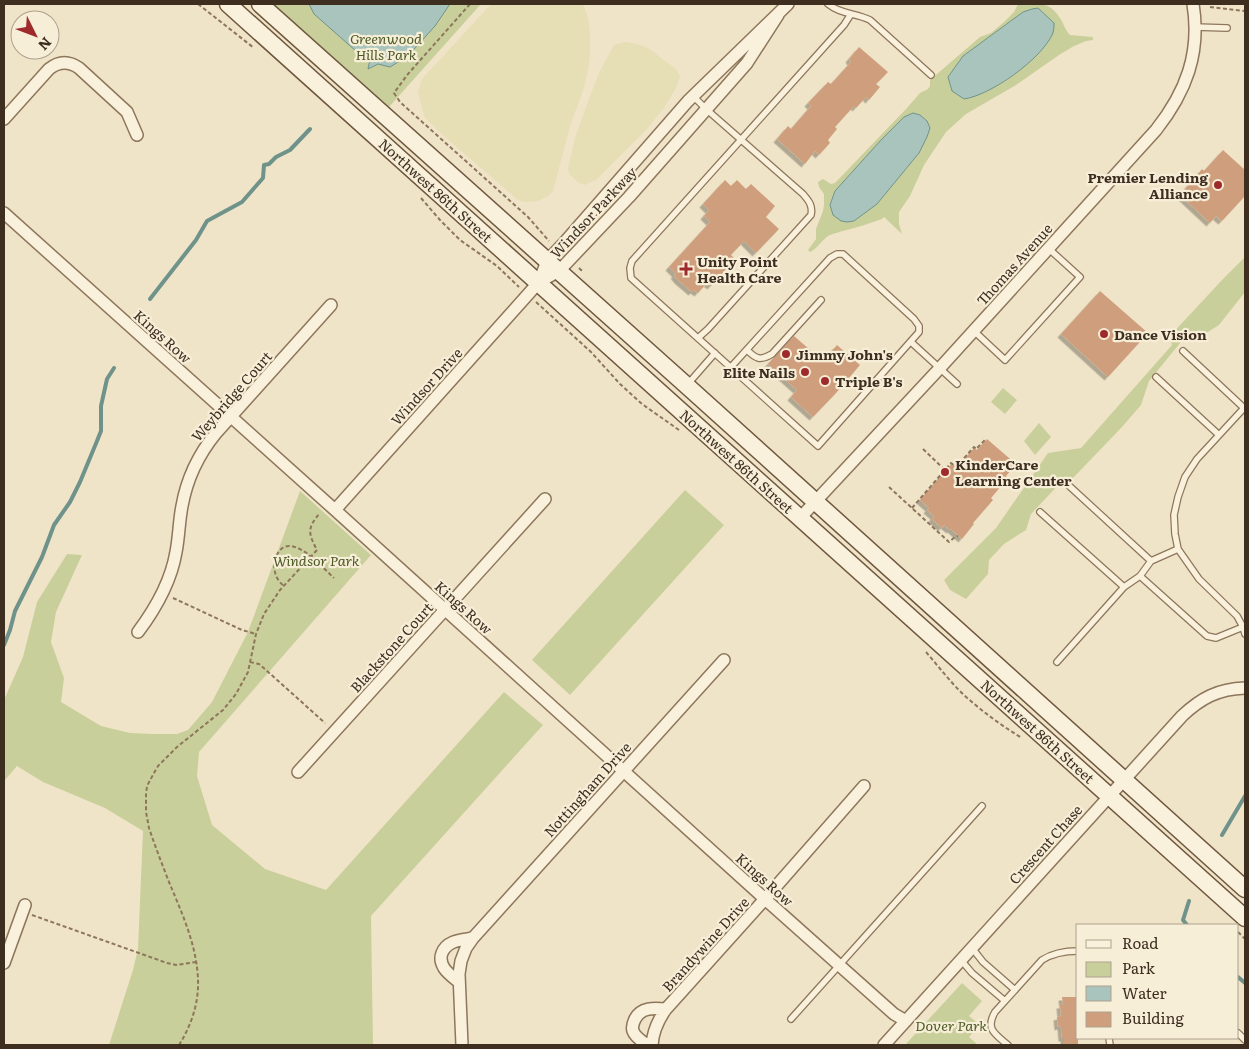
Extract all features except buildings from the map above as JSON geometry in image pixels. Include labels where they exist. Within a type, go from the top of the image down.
[{"type":"main road","name":"Northwest 86th Street","points":[[228,4],[800,518],[1244,913]]},
{"type":"main road","name":"Northwest 86th Street","points":[[260,4],[1245,888]]},
{"type":"street","name":"Windsor Parkway","points":[[553,266],[563,244],[693,96],[788,4]]},
{"type":"street","name":"Thomas Avenue","points":[[800,518],[974,331],[1168,115],[1179,96],[1193,57],[1195,27],[1193,4]]},
{"type":"street","name":"Windsor Parkway","points":[[538,282],[629,197],[747,63],[778,14]]},
{"type":"street","points":[[4,118],[49,69],[58,63],[72,63],[127,112],[137,135]]},
{"type":"street","name":"Kings Row","points":[[4,213],[765,899],[894,1014],[906,1021]]},
{"type":"street","name":"Windsor Drive","points":[[332,507],[538,282]]},
{"type":"street","name":"Weybridge Court","points":[[138,632],[151,615],[170,575],[176,553],[186,484],[204,448],[331,306]]},
{"type":"street","name":"Blackstone Court","points":[[298,772],[545,498]]},
{"type":"street","name":"Nottingham Drive","points":[[462,1045],[459,974],[466,948],[724,660]]},
{"type":"street","name":"Crescent Chase","points":[[884,1045],[1194,704],[1224,690],[1245,688]]},
{"type":"street","name":"Brandywine Drive","points":[[652,1045],[654,1030],[659,1018],[666,1009],[864,786]]},
{"type":"street","points":[[4,962],[24,908]]},
{"type":"street","points":[[459,982],[444,968],[441,955],[443,949],[448,944],[473,938]]},
{"type":"street","name":"Brandywine Drive","points":[[647,1045],[633,1031],[633,1022],[644,1010],[653,1008],[666,1009]]},
{"type":"lane","points":[[828,4],[834,9],[870,20],[931,75]]},
{"type":"lane","points":[[731,367],[830,258],[837,254],[843,254],[914,319],[919,326],[919,332],[818,446],[631,278],[632,261],[844,25],[851,14]]},
{"type":"lane","points":[[1195,27],[1226,28]]},
{"type":"lane","points":[[693,96],[810,202],[812,210],[811,215],[698,338]]},
{"type":"lane","points":[[974,331],[1005,360],[1068,291],[1080,277],[1048,248]]},
{"type":"lane","points":[[747,350],[754,357],[760,359],[772,354],[821,300]]},
{"type":"lane","points":[[911,342],[957,384]]},
{"type":"lane","points":[[1183,351],[1244,408],[1197,459],[1186,476],[1174,515],[1178,549],[1199,579],[1237,616],[1245,634]]},
{"type":"lane","points":[[686,385],[715,353]]},
{"type":"lane","points":[[1156,377],[1219,435]]},
{"type":"lane","points":[[1066,483],[1151,560]]},
{"type":"lane","points":[[1040,512],[1124,587]]},
{"type":"lane","points":[[1057,662],[1124,587],[1140,576],[1151,560],[1178,549]]},
{"type":"lane","points":[[1140,576],[1207,636],[1216,638],[1243,627]]},
{"type":"lane","points":[[791,1019],[982,806]]},
{"type":"lane","points":[[972,948],[983,962],[1015,990]]},
{"type":"lane","points":[[1008,1045],[991,1027],[991,1019],[996,1012],[1042,960],[1049,955],[1076,950]]},
{"type":"lane","points":[[961,960],[972,973],[1005,1001]]},
{"type":"path","points":[[198,4],[257,50]]},
{"type":"path","points":[[470,4],[408,74],[394,93],[400,102],[528,217],[547,239]]},
{"type":"path","points":[[1210,7],[1245,11]]},
{"type":"path","points":[[421,198],[460,240],[497,266],[518,286]]},
{"type":"path","points":[[538,304],[591,352],[620,384],[642,404],[684,433]]},
{"type":"path","points":[[912,508],[952,463],[956,467],[974,447],[976,450],[985,440]]},
{"type":"path","points":[[923,449],[945,470]]},
{"type":"path","points":[[890,486],[949,542],[958,536]]},
{"type":"path","points":[[179,1045],[191,1022],[196,1006],[198,980],[196,962],[182,914],[149,828],[146,812],[147,786],[158,766],[222,710],[236,694],[248,672],[256,634],[264,614],[284,586],[317,550],[310,536],[311,525],[332,507]]},
{"type":"path","points":[[932,526],[936,522]]},
{"type":"path","points":[[284,586],[279,582],[275,572],[275,560],[283,548],[292,546],[301,550],[334,578]]},
{"type":"path","points":[[163,593],[242,630],[256,634]]},
{"type":"path","points":[[923,648],[964,695],[994,720],[1023,739]]},
{"type":"path","points":[[250,662],[259,664],[334,732]]},
{"type":"path","points":[[24,908],[167,963],[176,965],[196,962]]},
{"type":"shaded area","points":[[491,4],[583,4],[588,17],[590,54],[583,91],[571,123],[553,191],[538,201],[525,202],[518,200],[445,137],[425,118],[418,93],[422,79]]},
{"type":"shaded area","points":[[624,42],[648,48],[677,70],[680,77],[664,108],[647,129],[597,179],[585,185],[579,183],[569,174],[568,169],[575,138],[599,73],[614,45]]},
{"type":"green space","name":"Greenwood Hills Park","points":[[273,4],[481,4],[389,107]]},
{"type":"green space","points":[[1018,4],[1042,4],[1056,12],[1070,35],[1093,37],[1093,40],[1074,46],[1059,55],[1016,85],[966,114],[946,132],[924,165],[910,196],[899,212],[899,224],[902,234],[884,217],[828,236],[810,252],[808,250],[816,239],[816,229],[824,205],[824,194],[818,182],[823,179],[831,184],[835,183],[920,93],[928,89],[930,80],[980,37],[991,33],[1014,12]],"holes":[[[1032,9],[1039,53],[1004,82],[948,77],[963,56],[1023,12]],[[904,117],[919,153],[877,204],[854,221],[830,205],[835,191]]]},
{"type":"green space","points":[[1245,257],[1245,292],[1219,325],[1192,342],[1181,342],[1149,381],[1141,405],[1073,478],[1064,479],[1031,514],[1026,530],[1004,544],[989,560],[988,574],[966,599],[950,590],[944,580],[996,528],[1048,453],[1081,448],[1172,345],[1169,337]]},
{"type":"green space","points":[[1003,388],[1017,400],[1005,414],[991,402]]},
{"type":"green space","points":[[1039,423],[1051,437],[1035,455],[1024,441]]},
{"type":"green space","points":[[685,490],[724,525],[570,695],[532,660]]},
{"type":"green space","name":"Windsor Park","points":[[300,491],[371,555],[199,752],[197,776],[212,825],[265,869],[326,890],[504,692],[543,725],[371,916],[373,1045],[109,1045],[138,949],[143,831],[105,808],[43,782],[17,766],[4,781],[4,700],[23,657],[37,602],[67,554],[82,555],[56,612],[51,642],[64,678],[61,702],[101,726],[130,733],[177,734],[188,730],[212,702],[248,632]]},
{"type":"green space","name":"Dover Park","points":[[962,983],[982,1001],[969,1016],[980,1025],[969,1037],[978,1045],[905,1045]]},
{"type":"water","points":[[309,4],[450,4],[435,26],[408,56],[390,67],[378,64],[368,69],[370,59],[365,59],[314,14]]},
{"type":"water","points":[[1038,8],[1054,23],[1054,30],[1046,45],[1037,55],[1014,75],[987,91],[964,99],[952,91],[948,77],[963,56],[1023,12]]},
{"type":"water","points":[[913,113],[920,115],[927,121],[930,128],[919,153],[877,204],[854,221],[841,221],[833,215],[830,205],[835,191],[904,117]]},
{"type":"waterway","points":[[150,299],[196,240],[207,221],[242,202],[263,178],[264,165],[269,164],[276,157],[290,150],[310,129]]},
{"type":"waterway","points":[[4,645],[15,611],[42,557],[54,525],[70,502],[80,482],[101,431],[101,406],[107,379],[114,368]]},
{"type":"waterway","points":[[1222,835],[1245,796]]},
{"type":"waterway","points":[[1186,924],[1183,920],[1189,901]]},
{"type":"waterway","points":[[1239,978],[1245,983]]},
{"type":"place","name":"Premier Lending Alliance","points":[[1218,185]]},
{"type":"place","name":"Unity Point Health Care","points":[[686,269]]},
{"type":"place","name":"Dance Vision","points":[[1104,334]]},
{"type":"place","name":"Jimmy John's","points":[[786,354]]},
{"type":"place","name":"Elite Nails","points":[[805,372]]},
{"type":"place","name":"Triple B's","points":[[825,381]]},
{"type":"place","name":"KinderCare Learning Center","points":[[945,472]]}]
